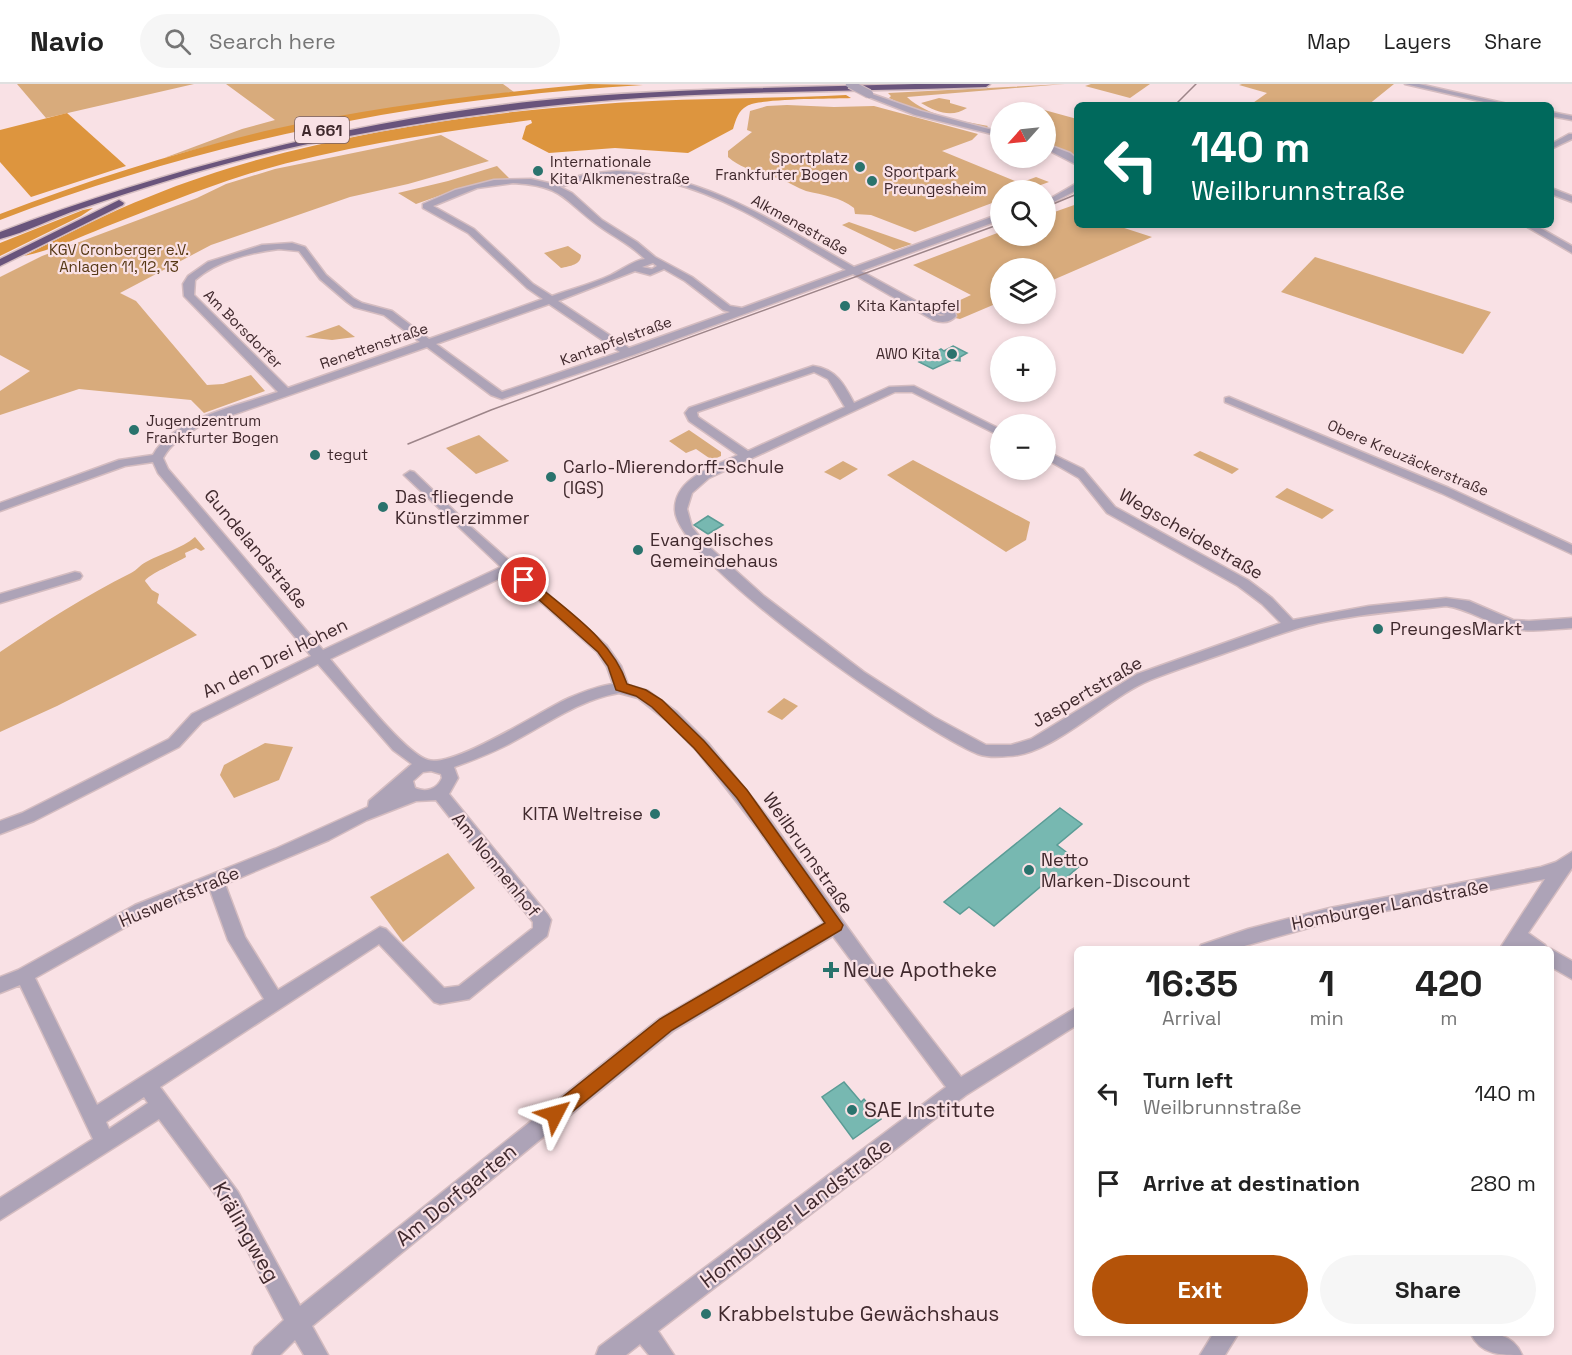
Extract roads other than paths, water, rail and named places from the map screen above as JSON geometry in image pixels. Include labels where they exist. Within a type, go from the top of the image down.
[{"type":"highway","name":"A 661","points":[[0,227],[155,173],[249,147],[344,126],[451,107],[548,96],[641,88],[756,84]]},
{"type":"highway","name":"A 661","points":[[0,236],[142,185],[207,165],[396,124],[549,103],[662,94],[986,84]]},
{"type":"highway","name":"A 661","points":[[0,263],[123,201],[250,156]]},
{"type":"street","points":[[850,84],[918,113],[990,131]]},
{"type":"street","points":[[1409,84],[1486,102]]},
{"type":"street","points":[[1554,115],[1572,118]]},
{"type":"street","points":[[1554,145],[1572,136]]},
{"type":"street","points":[[1056,150],[1074,161]]},
{"type":"street","name":"Alkmenestraße","points":[[552,187],[571,179],[612,173],[645,175],[680,182],[718,196],[923,309]]},
{"type":"street","points":[[629,353],[530,286],[471,231],[426,206],[451,195],[493,183],[530,182],[552,187],[574,198],[600,223],[636,248],[644,265]]},
{"type":"street","points":[[1056,198],[1074,188]]},
{"type":"street","points":[[1554,192],[1572,199]]},
{"type":"street","name":"Kantapfelstraße","points":[[429,343],[502,396],[724,319],[739,311],[990,220]]},
{"type":"street","points":[[1533,228],[1572,250]]},
{"type":"street","name":"Am Borsdorfer","points":[[285,393],[189,296],[190,279],[201,269],[231,256],[297,246],[302,249],[323,277],[350,300],[358,305],[388,314],[429,343]]},
{"type":"street","name":"Renettenstraße","points":[[157,458],[170,439],[194,424],[551,300],[644,265],[660,268],[688,279],[721,301]]},
{"type":"street","points":[[721,301],[740,306],[757,306]]},
{"type":"street","points":[[721,301],[727,308],[739,311]]},
{"type":"street","points":[[747,456],[693,419],[691,413],[693,410],[813,369],[831,374],[851,408]]},
{"type":"street","name":"Jaspertstraße","points":[[990,428],[914,389],[893,389],[705,475],[689,487],[683,497],[680,513],[690,535],[751,593],[846,666],[929,721],[983,750],[1011,751],[1036,743],[1142,678],[1290,625],[1369,610],[1446,602],[1464,604],[1511,624],[1529,626],[1572,623]]},
{"type":"street","name":"Obere Kreuzäckerstraße","points":[[1229,400],[1444,489],[1512,519],[1572,550]]},
{"type":"street","points":[[0,507],[123,463],[157,458]]},
{"type":"street","name":"Gundelandstraße","points":[[157,458],[162,470],[398,746],[439,770]]},
{"type":"street","name":"Wegscheidestraße","points":[[1056,460],[1079,472],[1087,479],[1101,501],[1111,510],[1243,583],[1267,601],[1290,625]]},
{"type":"street","points":[[410,476],[602,649],[614,666],[621,687],[595,693],[499,742],[409,783],[426,797],[439,793],[448,785],[439,770]]},
{"type":"street","name":"An den Drei Hohen","points":[[0,828],[28,817],[174,743],[197,718],[321,656],[510,568]]},
{"type":"street","points":[[0,599],[75,576]]},
{"type":"street","name":"Weilbrunnstraße","points":[[621,687],[641,693],[657,703],[699,744],[742,794],[836,925],[959,1089]]},
{"type":"street","name":"Gundelandstraße","points":[[398,746],[409,783]]},
{"type":"street","name":"Huswertstraße","points":[[0,985],[24,975],[141,910],[317,839],[361,816],[409,783]]},
{"type":"street","name":"Am Nonnenhof","points":[[93,1119],[274,1000],[380,934],[440,996],[463,993],[541,931],[542,920],[439,793]]},
{"type":"street","points":[[1513,943],[1567,863]]},
{"type":"street","name":"Homburger Landstraße","points":[[1216,946],[1233,939],[1311,919],[1511,881],[1567,863]]},
{"type":"street","points":[[214,879],[237,940],[274,1000]]},
{"type":"street","name":"Am Dorfgarten","points":[[263,1355],[297,1324],[666,1024],[836,925]]},
{"type":"street","points":[[1554,959],[1572,971]]},
{"type":"street","points":[[24,975],[105,1142]]},
{"type":"street","name":"Homburger Landstraße","points":[[607,1355],[959,1089],[1074,1017]]},
{"type":"street","name":"Krälingweg","points":[[147,1084],[160,1107],[230,1198],[297,1324],[317,1355]]},
{"type":"street","points":[[0,1210],[160,1107]]},
{"type":"street","points":[[642,1329],[663,1355]]},
{"type":"street","points":[[1212,1355],[1226,1336]]},
{"type":"street","points":[[1485,1336],[1511,1355]]},
{"type":"tram line","points":[[1178,102],[1196,84]]},
{"type":"tram line","points":[[1056,203],[1074,195]]},
{"type":"tram line","points":[[408,444],[491,410],[990,228]]},
{"type":"place","name":"Sportplatz Frankfurter Bogen","points":[[860,167]]},
{"type":"place","name":"Internationale Kita Alkmenestraße","points":[[538,171]]},
{"type":"place","name":"Sportpark Preungesheim","points":[[872,181]]},
{"type":"place","name":"Kita Kantapfel","points":[[845,306]]},
{"type":"place","name":"AWO Kita","points":[[952,354]]},
{"type":"place","name":"Jugendzentrum Frankfurter Bogen","points":[[134,430]]},
{"type":"place","name":"tegut","points":[[315,455]]},
{"type":"place","name":"Carlo-Mierendorff-Schule (IGS)","points":[[551,477]]},
{"type":"place","name":"Das fliegende Künstlerzimmer","points":[[383,507]]},
{"type":"place","name":"Evangelisches Gemeindehaus","points":[[638,550]]},
{"type":"place","name":"PreungesMarkt","points":[[1378,629]]},
{"type":"place","name":"KITA Weltreise","points":[[655,814]]},
{"type":"place","name":"Netto Marken-Discount","points":[[1029,870]]},
{"type":"place","name":"Neue Apotheke","points":[[831,970]]},
{"type":"place","name":"SAE Institute","points":[[852,1110]]},
{"type":"place","name":"Krabbelstube Gewächshaus","points":[[706,1314]]},
{"type":"park label","name":"KGV Cronberger e.V. Anlagen 11, 12, 13","points":[[119,258]]}]
